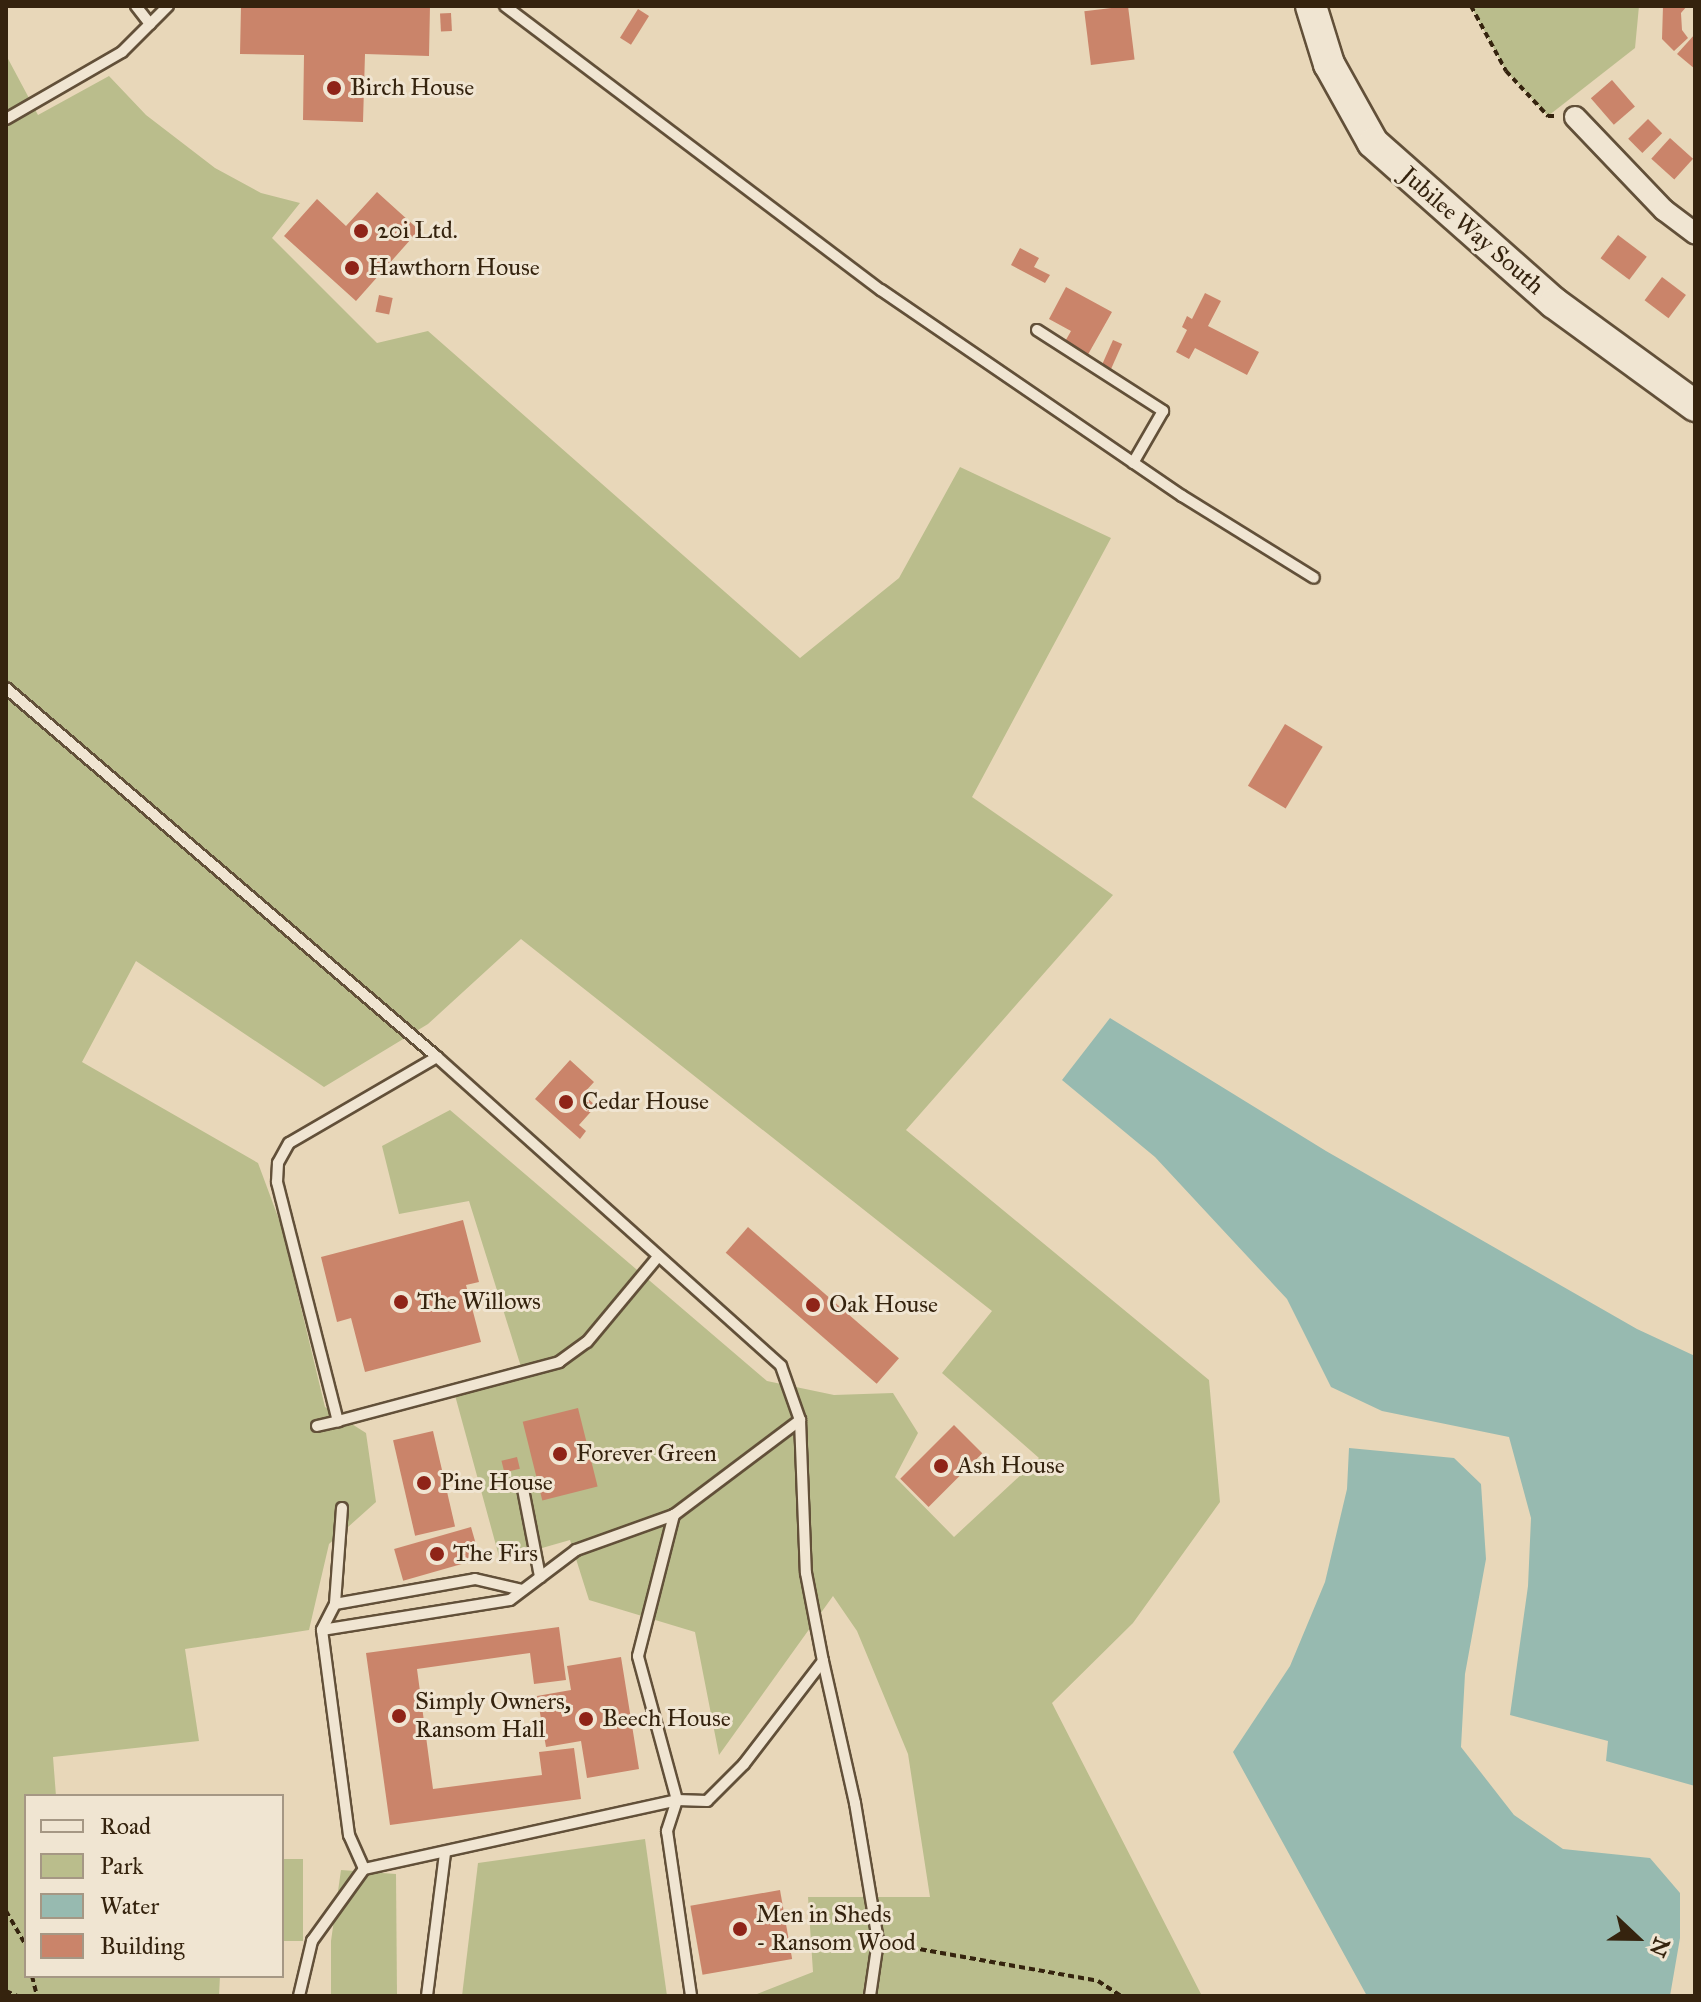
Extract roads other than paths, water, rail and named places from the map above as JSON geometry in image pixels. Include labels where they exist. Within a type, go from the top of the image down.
[{"type":"street","name":"Jubilee Way South","points":[[1311,6],[1329,64],[1373,143],[1554,303],[1695,406]]},
{"type":"street","points":[[1575,117],[1664,210],[1695,233]]},
{"type":"lane","points":[[136,6],[150,24]]},
{"type":"lane","points":[[6,119],[122,52],[168,6]]},
{"type":"lane","points":[[505,6],[881,290],[1133,463],[1314,578]]},
{"type":"lane","points":[[1037,330],[1163,411],[1133,463]]},
{"type":"lane","points":[[6,688],[437,1057],[657,1258],[781,1366],[800,1420],[806,1573],[855,1803],[878,1941],[870,1996]]},
{"type":"lane","points":[[338,1421],[277,1182],[278,1163],[289,1143],[437,1057]]},
{"type":"lane","points":[[317,1426],[559,1362],[587,1342],[657,1258]]},
{"type":"lane","points":[[322,1630],[510,1600],[576,1550],[674,1515],[800,1420]]},
{"type":"lane","points":[[522,1484],[540,1577]]},
{"type":"lane","points":[[342,1508],[335,1604],[322,1630],[349,1835],[364,1869]]},
{"type":"lane","points":[[674,1515],[638,1656],[677,1800],[667,1831],[691,1996]]},
{"type":"lane","points":[[335,1604],[475,1579],[522,1590]]},
{"type":"lane","points":[[299,1996],[312,1941],[364,1869],[677,1800],[707,1801],[744,1764],[823,1661]]},
{"type":"lane","points":[[427,1996],[445,1853]]},
{"type":"water","points":[[1110,1018],[1326,1151],[1637,1329],[1695,1356],[1695,1786],[1606,1761],[1608,1741],[1510,1715],[1528,1586],[1531,1518],[1509,1437],[1382,1411],[1331,1387],[1287,1299],[1155,1157],[1062,1080]]},
{"type":"water","points":[[1349,1448],[1454,1458],[1481,1484],[1486,1559],[1465,1674],[1461,1747],[1514,1815],[1563,1849],[1650,1858],[1680,1893],[1680,1938],[1670,1996],[1367,1996],[1233,1752],[1290,1666],[1325,1582],[1347,1489]]},
{"type":"place","name":"Birch House","points":[[334,88]]},
{"type":"place","name":"20i Ltd.","points":[[361,231]]},
{"type":"place","name":"Hawthorn House","points":[[352,268]]},
{"type":"place","name":"Cedar House","points":[[566,1102]]},
{"type":"place","name":"The Willows","points":[[401,1302]]},
{"type":"place","name":"Oak House","points":[[813,1305]]},
{"type":"place","name":"Forever Green","points":[[560,1454]]},
{"type":"place","name":"Ash House","points":[[941,1466]]},
{"type":"place","name":"Pine House","points":[[424,1483]]},
{"type":"place","name":"The Firs","points":[[437,1554]]},
{"type":"place","name":"Simply Owners, Ransom Hall","points":[[399,1716]]},
{"type":"place","name":"Beech House","points":[[586,1719]]},
{"type":"place","name":"Men in Sheds - Ransom Wood","points":[[740,1929]]}]
